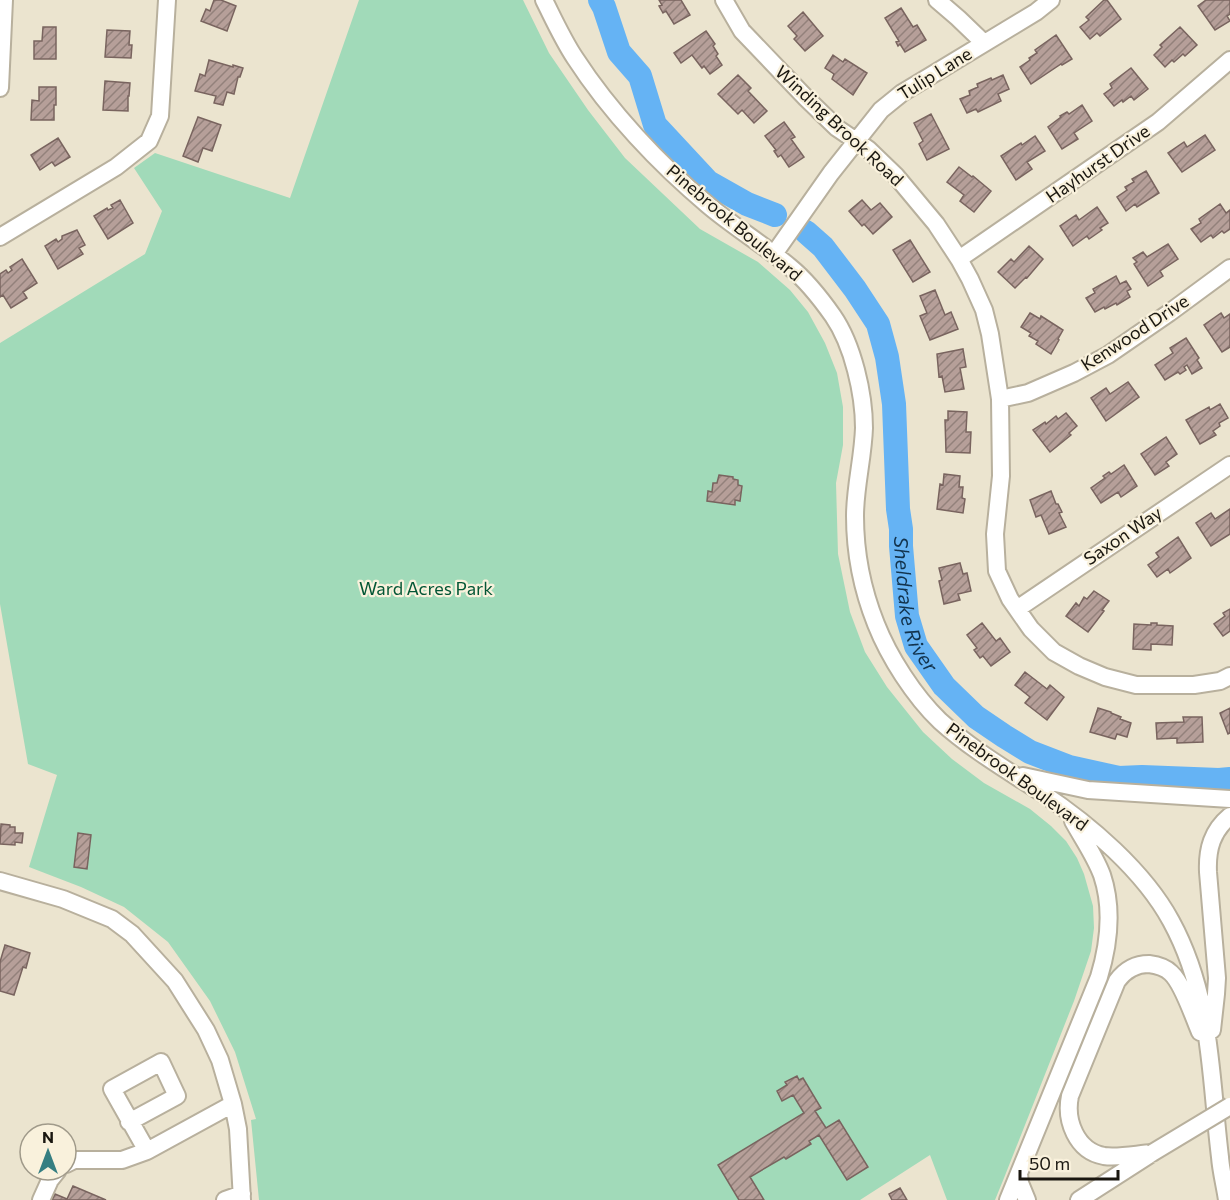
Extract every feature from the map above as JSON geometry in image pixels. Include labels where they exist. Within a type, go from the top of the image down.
[{"type":"street","points":[[0,88],[4,0]]},
{"type":"street","points":[[0,237],[116,167],[149,141],[160,116],[167,0]]},
{"type":"street","name":"Pinebrook Boulevard","points":[[544,0],[575,58],[652,154],[709,206],[792,268],[809,285],[836,320],[850,350],[861,397],[864,428],[856,492],[857,550],[864,587],[884,644],[911,687],[938,718],[971,746],[1047,796],[1102,840],[1134,871],[1160,903],[1189,961],[1201,1000],[1227,1200]]},
{"type":"street","name":"Winding Brook Road","points":[[724,0],[742,32],[806,98],[837,128],[868,149],[896,176],[936,224],[970,279],[984,310],[1000,399],[1001,476],[995,534],[997,571],[1010,599],[1031,629],[1054,652],[1079,666],[1105,677],[1136,685],[1194,685],[1220,681],[1230,675]]},
{"type":"street","points":[[937,0],[984,43]]},
{"type":"street","name":"Tulip Lane","points":[[774,254],[831,173],[881,110],[902,93],[1036,12],[1051,0]]},
{"type":"street","name":"Hayhurst Drive","points":[[959,259],[1158,122],[1230,60]]},
{"type":"street","name":"Kenwood Drive","points":[[1000,399],[1028,393],[1108,355],[1169,314],[1230,268]]},
{"type":"street","name":"Saxon Way","points":[[1017,609],[1230,465]]},
{"type":"street","points":[[1014,774],[1096,790],[1230,800]]},
{"type":"street","points":[[1008,1200],[1099,977],[1107,943],[1108,910],[1102,876],[1068,813]]},
{"type":"street","points":[[1209,1052],[1217,978],[1208,854],[1216,831],[1230,816]]},
{"type":"street","points":[[0,881],[63,898],[112,919],[132,934],[175,981],[206,1030],[220,1060],[233,1104],[238,1129],[242,1197],[225,1200]]},
{"type":"street","points":[[1152,1153],[1104,1156],[1095,1153],[1075,1134],[1068,1115],[1070,1096],[1116,981],[1128,969],[1145,964],[1163,968],[1171,973],[1182,989],[1209,1052]]},
{"type":"street","points":[[78,1160],[122,1160],[147,1151],[233,1104]]},
{"type":"street","points":[[1079,1200],[1230,1106]]},
{"type":"street","points":[[129,1122],[147,1151]]},
{"type":"street","name":"Pinebrook Boulevard","points":[[1218,1200],[1220,1159]]},
{"type":"street","points":[[1019,1174],[1027,1200]]},
{"type":"street","points":[[41,1200],[49,1182]]},
{"type":"green space","name":"Ward Acres Park","points":[[359,0],[523,0],[549,53],[588,110],[625,158],[700,229],[758,262],[790,290],[808,312],[825,343],[837,373],[843,407],[843,445],[836,483],[838,554],[850,612],[865,652],[887,687],[923,732],[952,759],[984,783],[1030,809],[1066,841],[1084,874],[1093,906],[1094,928],[1091,951],[1074,1001],[995,1200],[947,1200],[930,1155],[860,1200],[259,1200],[251,1120],[256,1119],[235,1052],[210,1001],[168,942],[124,907],[29,867],[57,775],[28,764],[0,604],[0,343],[145,254],[162,211],[134,168],[155,153],[290,198]]},
{"type":"building","points":[[214,0],[221,0],[236,6],[227,31],[201,21],[206,9],[210,11]]},
{"type":"building","points":[[659,0],[681,0],[690,15],[674,24],[666,11],[663,13]]},
{"type":"building","points":[[1104,0],[1107,0],[1121,19],[1100,36],[1097,33],[1090,39],[1080,27],[1089,20],[1086,17]]},
{"type":"building","points":[[1206,0],[1230,0],[1230,14],[1227,16],[1230,21],[1215,30],[1198,6]]},
{"type":"building","points":[[901,8],[913,27],[917,25],[926,40],[905,52],[900,44],[898,46],[896,42],[899,41],[885,18]]},
{"type":"building","points":[[803,12],[823,36],[805,51],[794,39],[797,36],[788,26]]},
{"type":"building","points":[[43,27],[56,27],[56,59],[34,59],[34,41],[42,41]]},
{"type":"building","points":[[1180,27],[1197,45],[1185,56],[1183,54],[1174,62],[1172,60],[1165,67],[1154,55],[1162,47],[1160,45]]},
{"type":"building","points":[[107,30],[130,31],[131,58],[105,57]]},
{"type":"building","points":[[706,31],[715,44],[713,46],[718,54],[716,56],[722,65],[710,74],[692,55],[681,63],[674,53]]},
{"type":"building","points":[[1056,35],[1072,59],[1031,84],[1020,67],[1037,53],[1035,50]]},
{"type":"building","points":[[833,55],[843,62],[845,59],[867,73],[853,95],[832,79],[834,74],[825,68]]},
{"type":"building","points":[[209,60],[243,68],[234,94],[227,92],[223,105],[214,103],[216,96],[195,91],[200,74],[205,76]]},
{"type":"building","points":[[1131,68],[1148,89],[1134,100],[1131,96],[1114,106],[1104,94],[1112,88],[1110,84]]},
{"type":"building","points":[[738,75],[751,88],[748,91],[767,111],[754,123],[742,110],[738,114],[718,94]]},
{"type":"building","points":[[1003,75],[1009,89],[998,94],[1001,101],[978,112],[976,109],[967,113],[960,99],[970,95],[969,91],[978,87],[977,84]]},
{"type":"building","points":[[105,81],[130,83],[128,111],[103,110]]},
{"type":"building","points":[[39,87],[56,87],[54,120],[31,120],[32,100],[39,101]]},
{"type":"building","points":[[1082,105],[1092,121],[1074,133],[1078,139],[1062,149],[1048,127],[1060,116],[1067,112],[1069,114]]},
{"type":"building","points":[[931,114],[949,149],[927,160],[919,144],[923,141],[914,123]]},
{"type":"building","points":[[198,117],[221,125],[212,151],[203,148],[198,162],[183,156]]},
{"type":"building","points":[[784,122],[795,137],[791,139],[804,157],[789,167],[781,155],[778,157],[774,151],[776,150],[765,136]]},
{"type":"building","points":[[1205,135],[1215,150],[1182,172],[1168,153],[1184,142],[1187,147]]},
{"type":"building","points":[[1035,136],[1045,151],[1027,162],[1032,169],[1016,180],[1001,156]]},
{"type":"building","points":[[58,138],[70,157],[55,166],[52,162],[40,170],[31,155]]},
{"type":"building","points":[[959,167],[991,191],[974,212],[960,201],[964,195],[947,182]]},
{"type":"building","points":[[1146,171],[1159,193],[1137,207],[1135,204],[1126,211],[1117,197],[1127,190],[1125,187],[1134,182],[1132,179]]},
{"type":"building","points":[[120,200],[133,223],[108,239],[94,216],[107,208],[108,210],[113,208],[111,205]]},
{"type":"building","points":[[862,200],[871,210],[880,203],[892,217],[873,234],[864,224],[862,226],[849,211]]},
{"type":"building","points":[[1220,204],[1226,213],[1230,210],[1230,229],[1224,233],[1222,231],[1213,238],[1211,235],[1201,242],[1191,229],[1201,223],[1199,219]]},
{"type":"building","points":[[1097,207],[1108,223],[1089,239],[1087,236],[1073,246],[1060,226],[1076,215],[1079,220]]},
{"type":"building","points":[[77,230],[85,245],[79,248],[83,254],[58,269],[45,246],[56,239],[58,242],[62,236]]},
{"type":"building","points":[[910,240],[930,272],[913,282],[893,250]]},
{"type":"building","points":[[1168,244],[1178,259],[1160,271],[1163,276],[1148,286],[1134,264],[1137,262],[1133,258],[1143,252],[1147,257]]},
{"type":"building","points":[[1029,246],[1043,259],[1015,288],[998,272],[1011,259],[1014,262]]},
{"type":"building","points":[[22,259],[37,283],[23,292],[27,298],[11,308],[3,295],[0,297],[0,274],[6,270],[8,273],[12,270],[10,267]]},
{"type":"building","points":[[1116,276],[1120,284],[1126,281],[1131,289],[1127,291],[1130,297],[1117,305],[1116,303],[1095,312],[1086,298],[1095,293],[1093,289]]},
{"type":"building","points":[[935,290],[945,315],[951,312],[958,329],[930,340],[920,316],[927,313],[920,296]]},
{"type":"building","points":[[1030,313],[1040,319],[1041,316],[1063,330],[1051,354],[1036,344],[1038,341],[1029,336],[1031,333],[1021,327]]},
{"type":"building","points":[[1221,313],[1224,318],[1230,314],[1230,347],[1222,352],[1204,325]]},
{"type":"building","points":[[1186,338],[1199,358],[1197,360],[1202,368],[1192,374],[1187,365],[1184,367],[1186,370],[1165,380],[1155,365],[1173,353],[1170,348]]},
{"type":"building","points":[[963,349],[966,367],[960,368],[964,389],[945,392],[942,376],[939,377],[937,354]]},
{"type":"building","points":[[1128,382],[1139,397],[1106,421],[1091,398],[1106,388],[1110,394]]},
{"type":"building","points":[[1220,404],[1228,418],[1219,423],[1220,426],[1213,431],[1216,435],[1200,444],[1186,420],[1209,407],[1210,410]]},
{"type":"building","points":[[948,411],[967,412],[966,432],[971,432],[970,453],[946,452],[945,420],[948,420]]},
{"type":"building","points":[[1066,413],[1077,426],[1069,433],[1071,435],[1050,452],[1033,430],[1056,416],[1058,419]]},
{"type":"building","points":[[1166,437],[1177,454],[1166,462],[1169,466],[1155,475],[1141,454]]},
{"type":"building","points":[[1124,465],[1137,486],[1121,497],[1118,492],[1101,503],[1091,488],[1105,478],[1103,476],[1109,472],[1111,474]]},
{"type":"building","points":[[944,474],[960,476],[959,487],[963,487],[962,498],[965,499],[963,513],[937,509],[940,484],[943,485]]},
{"type":"building","points":[[719,475],[733,477],[738,480],[738,485],[742,486],[740,501],[735,500],[735,505],[707,501],[708,491],[712,492],[713,483],[717,483]]},
{"type":"building","points":[[1051,491],[1062,512],[1059,513],[1066,527],[1049,534],[1041,515],[1036,517],[1030,500]]},
{"type":"building","points":[[1230,509],[1230,534],[1211,546],[1196,523],[1211,513],[1215,519]]},
{"type":"building","points":[[1178,537],[1191,558],[1170,573],[1168,569],[1157,577],[1148,565],[1159,557],[1156,553]]},
{"type":"building","points":[[960,563],[963,574],[967,573],[971,591],[958,594],[960,600],[944,604],[939,568]]},
{"type":"building","points":[[1094,591],[1109,601],[1088,632],[1066,616],[1076,603],[1079,606],[1084,597],[1087,599]]},
{"type":"building","points":[[1230,609],[1230,631],[1223,636],[1214,624],[1225,616],[1223,613]]},
{"type":"building","points":[[982,623],[996,641],[1000,638],[1010,652],[991,666],[983,656],[980,658],[974,650],[977,648],[967,635]]},
{"type":"building","points":[[1151,623],[1173,626],[1172,645],[1151,644],[1151,650],[1133,649],[1134,624],[1151,625]]},
{"type":"building","points":[[1025,672],[1047,689],[1050,685],[1064,697],[1047,720],[1025,703],[1030,697],[1015,685]]},
{"type":"building","points":[[1098,708],[1131,723],[1127,737],[1117,734],[1115,739],[1090,732]]},
{"type":"building","points":[[1230,708],[1230,733],[1228,734],[1220,713]]},
{"type":"building","points":[[1183,717],[1202,717],[1203,742],[1177,743],[1177,738],[1157,739],[1156,723],[1184,722]]},
{"type":"building","points":[[1,824],[15,827],[15,833],[23,833],[22,843],[0,844]]},
{"type":"building","points":[[78,833],[91,835],[87,869],[74,867]]},
{"type":"building","points":[[5,945],[30,953],[14,995],[0,991],[0,962]]},
{"type":"building","points":[[797,1076],[799,1080],[803,1078],[821,1108],[815,1111],[826,1128],[839,1120],[868,1167],[847,1180],[819,1135],[809,1141],[811,1144],[750,1177],[764,1200],[739,1200],[718,1165],[804,1113],[793,1095],[782,1101],[777,1091],[787,1085],[785,1082]]},
{"type":"building","points":[[73,1186],[106,1200],[52,1200],[55,1194],[67,1199]]},
{"type":"building","points":[[900,1188],[907,1200],[892,1200],[889,1194]]},
{"type":"waterway","name":"Sheldrake River","points":[[600,0],[619,52],[640,76],[655,125],[708,182],[747,204],[775,215]]},
{"type":"waterway","name":"Sheldrake River","points":[[806,232],[823,247],[878,324],[887,357],[894,404],[898,509],[907,616],[916,646],[944,686],[976,717],[1004,736],[1030,752],[1069,767],[1119,778],[1230,779]]}]
